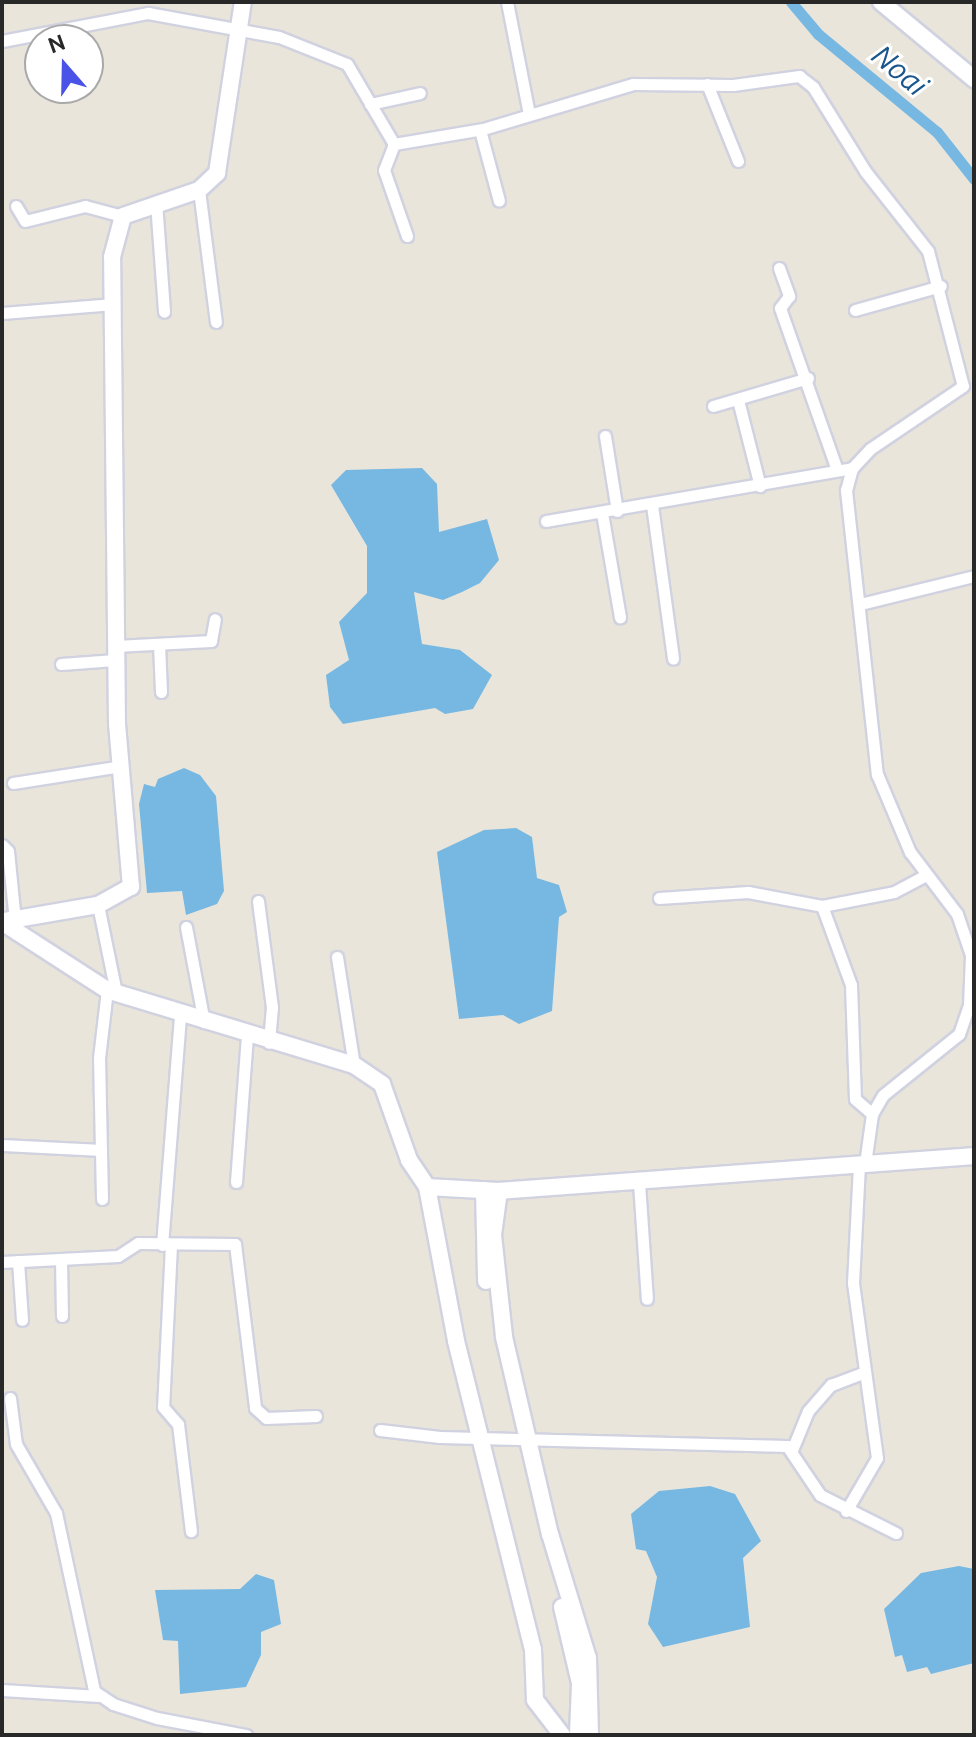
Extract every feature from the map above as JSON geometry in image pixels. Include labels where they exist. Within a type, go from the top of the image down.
[{"type":"street","points":[[16,206],[25,221],[85,206],[123,216],[156,202],[199,190],[217,173],[243,2]]},
{"type":"street","points":[[507,2],[529,114]]},
{"type":"street","points":[[881,2],[974,79]]},
{"type":"street","points":[[2,41],[148,13],[321,48],[347,64],[394,144]]},
{"type":"street","points":[[394,144],[480,130],[633,84],[707,84],[799,76],[813,87],[865,171],[922,239],[941,286],[961,390]]},
{"type":"street","points":[[707,84],[738,161]]},
{"type":"street","points":[[370,104],[420,93]]},
{"type":"street","points":[[480,130],[499,201]]},
{"type":"street","points":[[394,144],[384,170],[407,236]]},
{"type":"street","points":[[199,190],[216,322]]},
{"type":"street","points":[[156,202],[164,312]]},
{"type":"street","points":[[7,921],[98,905],[131,887],[115,653],[112,257],[123,216]]},
{"type":"street","points":[[779,268],[789,296],[780,308],[808,378],[837,470]]},
{"type":"street","points":[[855,310],[941,286]]},
{"type":"street","points":[[2,313],[114,304]]},
{"type":"street","points":[[713,406],[808,378]]},
{"type":"street","points":[[846,1511],[877,1464],[853,1283],[862,1164],[872,1114],[892,1086],[932,1062],[959,1034],[969,1005],[973,955],[957,914],[926,875],[877,774],[846,490],[852,468],[892,431],[961,390],[974,386]]},
{"type":"street","points":[[738,400],[760,486]]},
{"type":"street","points":[[605,436],[617,511]]},
{"type":"street","points":[[546,521],[852,468]]},
{"type":"street","points":[[652,505],[673,659]]},
{"type":"street","points":[[602,513],[620,617]]},
{"type":"street","points":[[860,604],[974,576]]},
{"type":"street","points":[[61,664],[159,644],[211,641],[215,619]]},
{"type":"street","points":[[159,644],[161,692]]},
{"type":"street","points":[[13,783],[121,766]]},
{"type":"street","points":[[2,845],[8,851],[7,921]]},
{"type":"street","points":[[659,898],[748,892],[822,906],[894,892],[926,875]]},
{"type":"street","points":[[258,901],[272,1007],[269,1043]]},
{"type":"street","points":[[98,905],[112,992],[99,1058],[102,1199]]},
{"type":"street","points":[[822,906],[851,985],[855,1099],[872,1114]]},
{"type":"street","points":[[7,921],[112,992],[269,1043],[354,1065],[382,1084],[409,1160],[427,1187],[456,1341],[483,1434],[533,1650],[535,1700],[562,1735]]},
{"type":"street","points":[[186,927],[204,1022]]},
{"type":"street","points":[[337,957],[354,1065]]},
{"type":"street","points":[[180,1014],[166,1245],[163,1407],[178,1424],[191,1531]]},
{"type":"street","points":[[236,1182],[247,1036]]},
{"type":"street","points":[[2,1145],[101,1150]]},
{"type":"street","points":[[427,1187],[492,1190],[639,1183],[974,1156]]},
{"type":"street","points":[[639,1183],[647,1299]]},
{"type":"street","points":[[492,1190],[492,1323],[588,1658],[590,1735]]},
{"type":"street","points":[[2,1262],[118,1256],[138,1243],[235,1244],[255,1408],[266,1418],[316,1416]]},
{"type":"street","points":[[61,1259],[62,1316]]},
{"type":"street","points":[[18,1261],[22,1320]]},
{"type":"street","points":[[792,1450],[808,1411],[831,1385],[863,1373]]},
{"type":"street","points":[[10,1398],[16,1444],[52,1502],[91,1684],[100,1696]]},
{"type":"street","points":[[380,1430],[440,1437],[483,1434],[792,1450]]},
{"type":"street","points":[[526,1436],[580,1683],[578,1735]]},
{"type":"street","points":[[792,1450],[820,1495],[846,1511],[896,1533]]},
{"type":"street","points":[[2,1690],[100,1696],[157,1718],[246,1735]]},
{"type":"water","points":[[422,468],[437,484],[439,532],[487,519],[499,560],[480,583],[443,600],[414,592],[422,644],[460,650],[492,675],[473,709],[445,714],[435,708],[343,724],[330,707],[326,675],[349,660],[339,622],[367,593],[367,546],[331,485],[346,470]]},
{"type":"water","points":[[184,768],[200,775],[216,796],[224,891],[217,904],[186,915],[182,891],[147,893],[139,804],[144,784],[155,787],[158,779]]},
{"type":"water","points":[[516,828],[532,837],[537,878],[559,885],[567,912],[559,917],[552,1011],[519,1024],[503,1015],[459,1019],[437,852],[484,830]]},
{"type":"water","points":[[710,1486],[735,1494],[761,1541],[743,1558],[750,1627],[663,1647],[648,1624],[657,1577],[646,1551],[636,1549],[631,1514],[659,1491]]},
{"type":"water","points":[[959,1566],[974,1569],[974,1663],[931,1674],[927,1667],[907,1672],[902,1655],[895,1657],[884,1609],[921,1573]]},
{"type":"water","points":[[256,1574],[274,1580],[281,1624],[261,1632],[261,1655],[246,1687],[180,1694],[178,1641],[163,1640],[155,1590],[240,1589]]},
{"type":"waterway","name":"Noai","points":[[791,2],[818,34],[937,132],[974,179]]}]
